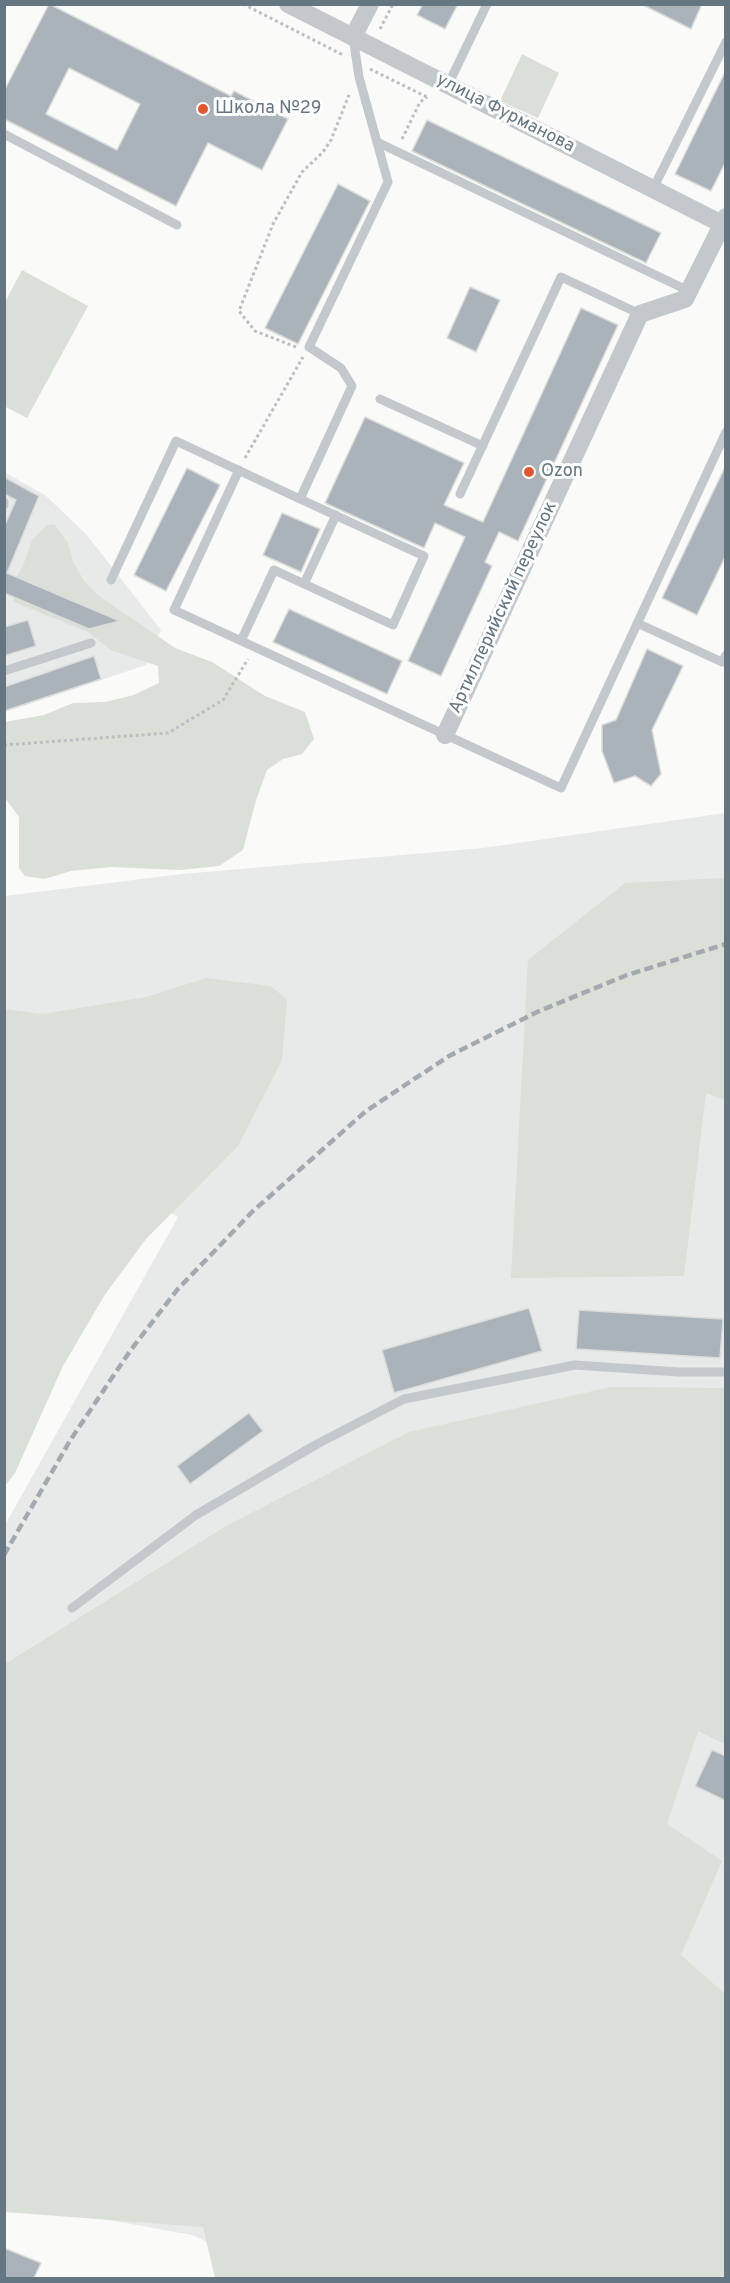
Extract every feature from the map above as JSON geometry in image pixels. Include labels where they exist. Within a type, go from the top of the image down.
[{"type":"street","name":"улица Фурманова","points":[[288,4],[653,189],[724,222]]},
{"type":"street","points":[[353,38],[370,4]]},
{"type":"street","points":[[640,314],[685,299],[724,222]]},
{"type":"street","name":"Артиллерийский переулок","points":[[445,735],[640,314]]},
{"type":"lane","points":[[448,85],[487,4]]},
{"type":"lane","points":[[300,499],[352,386],[341,368],[309,347],[388,182],[359,77],[353,38]]},
{"type":"lane","points":[[653,189],[726,42]]},
{"type":"lane","points":[[4,134],[177,225]]},
{"type":"lane","points":[[377,142],[689,291]]},
{"type":"lane","points":[[460,494],[561,277],[640,314]]},
{"type":"lane","points":[[380,399],[483,446]]},
{"type":"lane","points":[[238,470],[174,610],[561,788],[726,432]]},
{"type":"lane","points":[[111,580],[176,441],[424,556],[393,625],[274,570],[241,641]]},
{"type":"lane","points":[[304,584],[336,515]]},
{"type":"lane","points":[[637,623],[722,662],[726,655]]},
{"type":"lane","points":[[4,671],[91,643]]},
{"type":"lane","points":[[72,1608],[196,1515],[317,1444],[404,1399],[575,1365],[679,1372],[726,1372]]},
{"type":"path","points":[[243,4],[438,102]]},
{"type":"path","points":[[238,470],[309,347],[297,347],[255,331],[239,311],[273,224],[302,172],[323,152],[331,140],[359,77]]},
{"type":"path","points":[[396,152],[420,102],[448,85]]},
{"type":"path","points":[[4,745],[168,733],[223,700],[255,647]]},
{"type":"shaded area","points":[[522,54],[559,73],[538,118],[500,101]]},
{"type":"shaded area","points":[[22,270],[88,306],[27,418],[4,406],[5,302]]},
{"type":"shaded area","points":[[4,472],[45,495],[86,534],[161,630],[146,665],[5,712]]},
{"type":"shaded area","points":[[54,524],[68,543],[73,562],[84,581],[99,596],[175,648],[212,662],[265,696],[305,712],[314,739],[302,754],[283,759],[267,770],[256,800],[243,850],[219,866],[180,870],[112,867],[71,871],[44,879],[25,876],[19,868],[19,817],[5,798],[5,722],[44,715],[73,703],[105,702],[134,695],[159,683],[158,666],[111,650],[88,632],[14,602],[13,583],[23,566],[32,540],[46,526]]},
{"type":"shaded area","points":[[725,813],[725,2278],[480,2278],[247,2260],[192,2235],[15,2203],[5,2206],[5,1525],[178,1217],[5,1120],[5,896],[182,874],[483,848]]},
{"type":"shaded area","points":[[725,878],[725,1100],[706,1093],[684,1276],[511,1278],[528,960],[625,883]]},
{"type":"shaded area","points":[[206,978],[270,986],[287,999],[282,1060],[238,1146],[146,1239],[104,1296],[63,1366],[15,1473],[5,1486],[5,1009],[42,1014],[146,997]]},
{"type":"shaded area","points":[[611,1387],[725,1388],[725,1744],[698,1731],[667,1824],[722,1861],[681,1955],[725,1994],[725,2278],[215,2278],[203,2227],[5,2212],[5,1664],[226,1526],[409,1432]]},
{"type":"building","name":"Школа №29","points":[[49,4],[231,96],[234,91],[288,119],[262,170],[208,143],[176,206],[4,119],[4,91]],"holes":[[[69,68],[140,104],[117,150],[46,114]]]},
{"type":"building","points":[[423,4],[458,4],[445,29],[417,15]]},
{"type":"building","points":[[641,4],[702,4],[691,29]]},
{"type":"building","points":[[726,70],[726,161],[711,191],[675,174]]},
{"type":"building","points":[[427,120],[661,233],[646,263],[412,151]]},
{"type":"building","points":[[338,184],[370,201],[298,344],[265,328]]},
{"type":"building","points":[[470,287],[500,300],[476,352],[447,338]]},
{"type":"building","points":[[581,308],[618,325],[518,541],[499,532],[485,562],[492,566],[441,676],[408,661],[465,537],[435,523],[424,548],[325,503],[365,417],[464,463],[444,505],[483,522]]},
{"type":"building","points":[[726,465],[726,555],[697,615],[662,598]]},
{"type":"building","points":[[187,468],[220,485],[166,591],[134,575]]},
{"type":"building","points":[[4,477],[39,496],[7,573],[120,621],[89,629],[4,593],[4,527],[16,500],[4,494]]},
{"type":"building","points":[[282,513],[320,529],[301,572],[263,555]]},
{"type":"building","points":[[289,609],[402,661],[387,694],[273,642]]},
{"type":"building","points":[[28,620],[36,646],[4,656],[4,627]]},
{"type":"building","points":[[647,649],[683,666],[652,730],[661,774],[651,786],[635,776],[614,783],[602,751],[602,725],[616,720]]},
{"type":"building","points":[[94,656],[101,679],[4,711],[4,687]]},
{"type":"building","points":[[529,1308],[542,1351],[394,1393],[382,1350]]},
{"type":"building","points":[[579,1310],[723,1319],[720,1358],[576,1349]]},
{"type":"building","points":[[249,1413],[263,1431],[190,1484],[177,1466]]},
{"type":"building","points":[[712,1750],[726,1756],[726,1801],[695,1786]]},
{"type":"building","points":[[4,2248],[41,2263],[34,2278],[4,2278]]},
{"type":"railway","points":[[4,1555],[71,1439],[130,1351],[177,1290],[252,1212],[366,1111],[449,1056],[537,1012],[627,975],[726,944]]},
{"type":"place","name":"Школа №29","points":[[203,109]]},
{"type":"place","name":"Ozon","points":[[529,472]]}]
